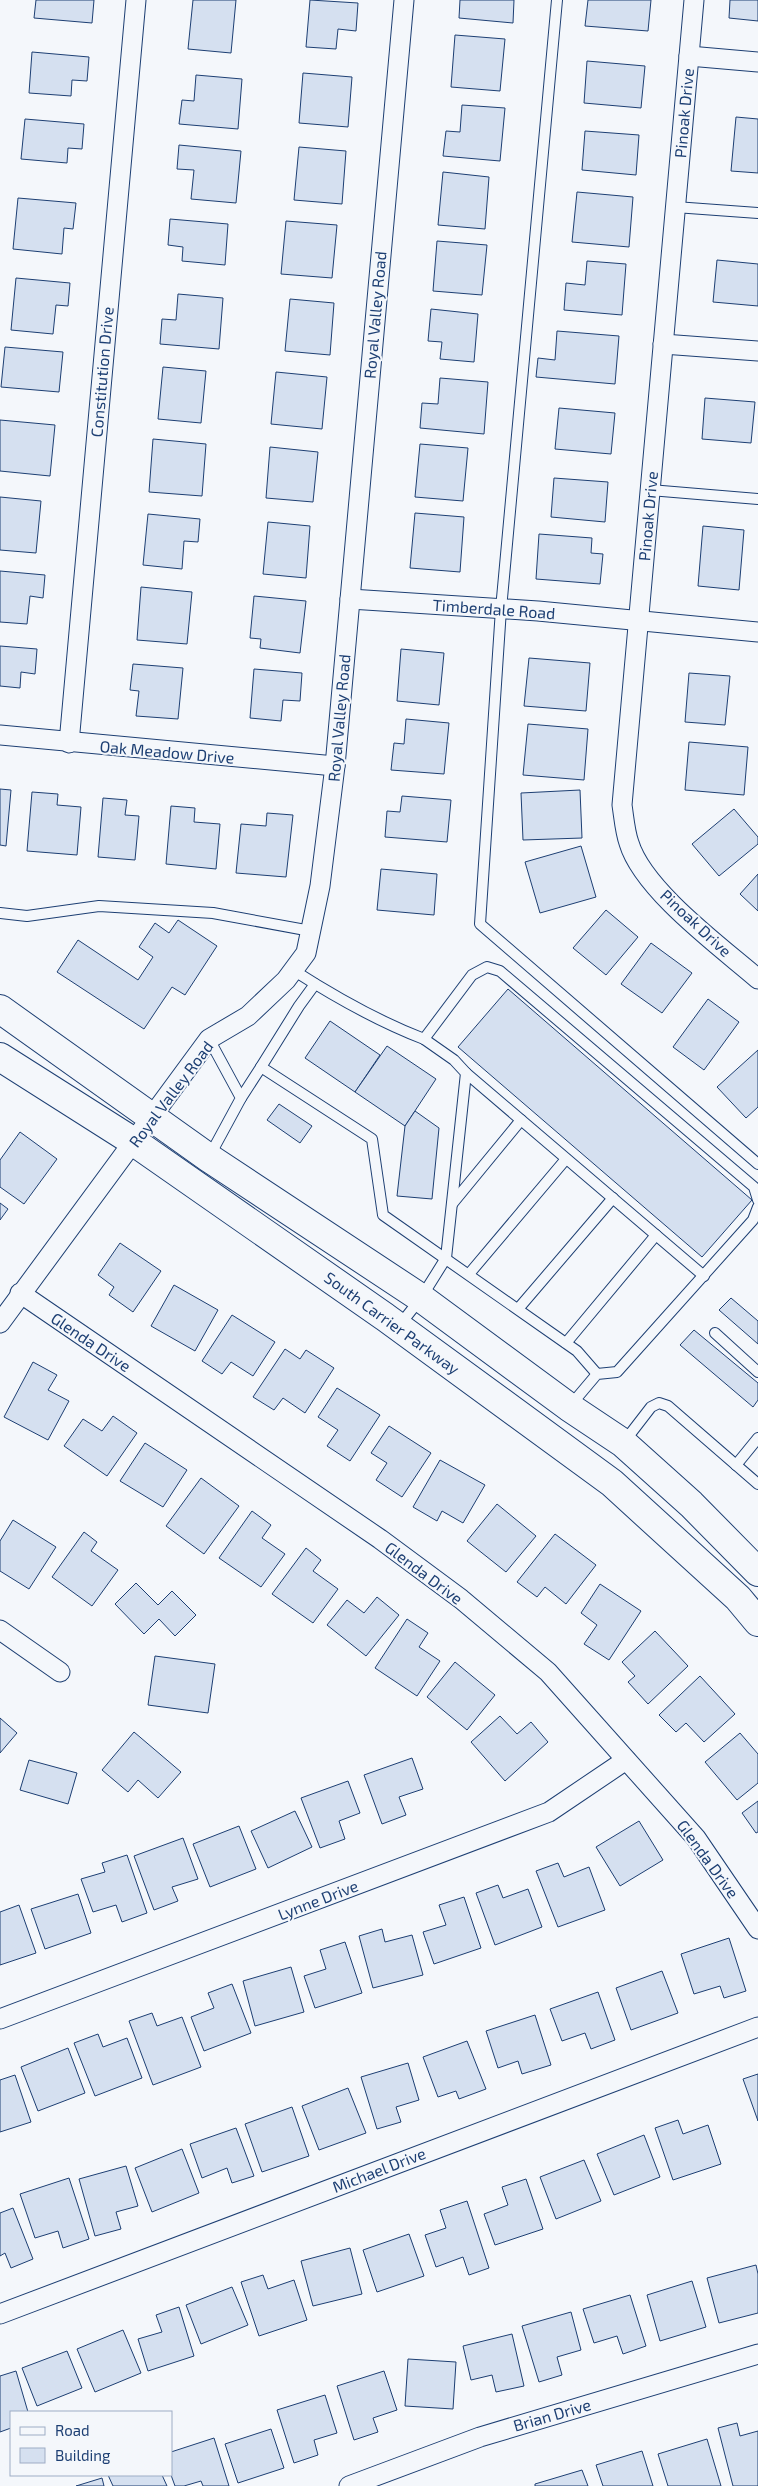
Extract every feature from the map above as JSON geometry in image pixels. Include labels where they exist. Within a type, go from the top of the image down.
[{"type":"main road","name":"South Carrier Parkway","points":[[0,1009],[209,1158],[421,1298],[569,1407],[623,1443],[691,1504],[756,1567]]},
{"type":"main road","name":"South Carrier Parkway","points":[[0,1057],[134,1142],[398,1327],[612,1484],[738,1598],[758,1622]]},
{"type":"main road","points":[[738,1598],[756,1567]]},
{"type":"street","name":"Constitution Drive","points":[[69,743],[136,0]]},
{"type":"street","name":"Royal Valley Road","points":[[0,1323],[20,1293],[210,1039],[248,1016],[293,970],[306,953],[320,886],[335,766],[404,0]]},
{"type":"street","name":"Pinoak Drive","points":[[694,0],[622,806],[629,844],[642,868],[670,903],[758,979]]},
{"type":"street","points":[[689,56],[758,62]]},
{"type":"street","points":[[663,344],[758,351]]},
{"type":"street","name":"Timberdale Road","points":[[350,599],[502,609],[758,632]]},
{"type":"street","name":"Oak Meadow Drive","points":[[0,736],[335,766]]},
{"type":"street","name":"Glenda Drive","points":[[20,1293],[380,1539],[461,1599],[548,1672],[696,1838],[758,1929]]},
{"type":"street","points":[[0,1630],[60,1672]]},
{"type":"street","name":"Lynne Drive","points":[[0,2019],[549,1812],[626,1760]]},
{"type":"street","name":"Michael Drive","points":[[0,2314],[758,2027]]},
{"type":"street","name":"Brian Drive","points":[[349,2486],[480,2436],[758,2354]]},
{"type":"lane","points":[[557,0],[502,609],[480,924],[758,1164]]},
{"type":"lane","points":[[676,207],[758,213]]},
{"type":"lane","points":[[650,490],[758,499]]},
{"type":"lane","points":[[0,913],[27,916],[99,906],[213,913],[311,931]]},
{"type":"lane","points":[[424,1038],[472,975],[487,967],[500,971],[754,1187],[758,1200]]},
{"type":"lane","points":[[293,970],[359,1010],[393,1027],[424,1038],[704,1276]]},
{"type":"lane","points":[[209,1158],[242,1098],[299,1006],[315,984]]},
{"type":"lane","points":[[210,1039],[242,1098]]},
{"type":"lane","points":[[261,1067],[372,1139],[383,1215],[577,1350],[597,1374]]},
{"type":"lane","points":[[398,1327],[421,1298],[446,1258],[466,1073]]},
{"type":"lane","points":[[452,1204],[521,1120]]},
{"type":"lane","points":[[469,1274],[566,1159]]},
{"type":"lane","points":[[518,1308],[613,1198]]},
{"type":"lane","points":[[569,1407],[597,1374],[617,1372],[753,1220],[758,1207]]},
{"type":"lane","points":[[566,1343],[656,1235]]},
{"type":"lane","points":[[715,1333],[758,1372]]},
{"type":"lane","points":[[623,1443],[651,1407],[659,1403],[668,1406],[758,1484]]},
{"type":"lane","points":[[736,1465],[758,1438]]},
{"type":"building","points":[[36,0],[94,0],[92,23],[34,18]]},
{"type":"building","points":[[193,0],[236,0],[231,53],[188,49]]},
{"type":"building","points":[[310,0],[358,3],[356,31],[338,29],[336,49],[306,47]]},
{"type":"building","points":[[460,0],[514,0],[513,23],[459,18]]},
{"type":"building","points":[[588,0],[651,0],[648,31],[585,26]]},
{"type":"building","points":[[730,0],[758,0],[758,21],[729,18]]},
{"type":"building","points":[[455,35],[505,39],[500,91],[451,87]]},
{"type":"building","points":[[32,52],[89,57],[87,81],[72,80],[71,96],[29,93]]},
{"type":"building","points":[[587,61],[645,66],[641,108],[584,103]]},
{"type":"building","points":[[303,73],[352,77],[348,127],[299,123]]},
{"type":"building","points":[[196,75],[242,79],[238,129],[179,124],[182,100],[194,101]]},
{"type":"building","points":[[462,105],[505,108],[500,161],[443,156],[446,131],[460,132]]},
{"type":"building","points":[[736,117],[758,119],[758,173],[731,171]]},
{"type":"building","points":[[25,119],[84,124],[82,149],[68,148],[67,163],[21,159]]},
{"type":"building","points":[[585,131],[639,135],[636,175],[582,170]]},
{"type":"building","points":[[179,145],[241,151],[236,203],[191,199],[194,170],[177,169]]},
{"type":"building","points":[[299,147],[346,151],[342,204],[294,200]]},
{"type":"building","points":[[443,172],[489,177],[485,229],[438,225]]},
{"type":"building","points":[[577,192],[633,197],[629,247],[572,242]]},
{"type":"building","points":[[18,198],[76,203],[73,229],[64,228],[62,254],[13,249]]},
{"type":"building","points":[[170,219],[228,224],[225,265],[182,261],[183,247],[168,245]]},
{"type":"building","points":[[286,221],[337,225],[332,278],[281,274]]},
{"type":"building","points":[[437,241],[487,245],[482,295],[433,291]]},
{"type":"building","points":[[717,260],[758,264],[758,306],[713,302]]},
{"type":"building","points":[[587,261],[626,264],[622,315],[564,310],[566,283],[585,285]]},
{"type":"building","points":[[16,278],[70,283],[68,306],[56,305],[53,334],[11,330]]},
{"type":"building","points":[[178,294],[223,298],[219,349],[160,344],[162,319],[176,320]]},
{"type":"building","points":[[290,299],[334,303],[330,355],[285,351]]},
{"type":"building","points":[[431,309],[478,314],[474,362],[440,359],[442,342],[428,341]]},
{"type":"building","points":[[557,331],[619,336],[615,384],[536,377],[538,358],[555,360]]},
{"type":"building","points":[[5,347],[63,352],[59,392],[1,387]]},
{"type":"building","points":[[163,367],[206,371],[201,423],[158,419]]},
{"type":"building","points":[[276,372],[327,377],[322,429],[271,424]]},
{"type":"building","points":[[440,378],[488,382],[484,434],[420,428],[422,403],[438,404]]},
{"type":"building","points":[[705,398],[755,402],[751,443],[702,439]]},
{"type":"building","points":[[559,408],[615,413],[611,454],[555,449]]},
{"type":"building","points":[[0,420],[55,425],[50,476],[0,471]]},
{"type":"building","points":[[153,439],[206,444],[202,496],[149,492]]},
{"type":"building","points":[[420,444],[468,448],[463,501],[415,497]]},
{"type":"building","points":[[270,447],[318,452],[313,502],[266,498]]},
{"type":"building","points":[[554,478],[608,482],[605,522],[551,517]]},
{"type":"building","points":[[0,497],[41,501],[36,553],[0,550]]},
{"type":"building","points":[[415,513],[464,517],[460,572],[410,568]]},
{"type":"building","points":[[148,514],[200,519],[198,542],[184,541],[182,569],[143,565]]},
{"type":"building","points":[[268,522],[310,526],[306,578],[263,574]]},
{"type":"building","points":[[703,526],[744,530],[739,590],[698,586]]},
{"type":"building","points":[[539,534],[592,538],[591,553],[603,554],[600,584],[536,579]]},
{"type":"building","points":[[0,571],[45,575],[43,598],[30,596],[27,624],[0,622]]},
{"type":"building","points":[[141,587],[192,592],[187,644],[137,640]]},
{"type":"building","points":[[254,596],[306,601],[300,653],[260,648],[261,639],[250,638]]},
{"type":"building","points":[[0,646],[37,649],[35,674],[21,672],[20,688],[0,686]]},
{"type":"building","points":[[401,649],[444,653],[439,705],[397,701]]},
{"type":"building","points":[[529,658],[590,663],[586,711],[524,706]]},
{"type":"building","points":[[133,664],[183,668],[178,719],[136,716],[139,691],[130,690]]},
{"type":"building","points":[[254,669],[302,673],[300,701],[283,700],[281,721],[250,718]]},
{"type":"building","points":[[689,673],[730,676],[725,725],[685,722]]},
{"type":"building","points":[[406,719],[449,723],[444,774],[391,770],[394,743],[404,744]]},
{"type":"building","points":[[528,724],[588,729],[584,780],[523,775]]},
{"type":"building","points":[[689,742],[748,747],[744,795],[685,790]]},
{"type":"building","points":[[0,789],[11,790],[6,846],[0,845]]},
{"type":"building","points":[[580,790],[582,838],[523,840],[521,793]]},
{"type":"building","points":[[32,792],[58,794],[57,805],[81,807],[77,855],[27,851]]},
{"type":"building","points":[[402,796],[451,800],[447,842],[385,837],[387,811],[400,812]]},
{"type":"building","points":[[103,798],[127,800],[125,815],[139,816],[135,860],[98,857]]},
{"type":"building","points":[[171,806],[195,808],[194,822],[220,824],[216,869],[166,864]]},
{"type":"building","points":[[734,809],[758,837],[758,844],[719,876],[692,844]]},
{"type":"building","points":[[267,813],[293,815],[286,877],[236,873],[241,824],[266,826]]},
{"type":"building","points":[[581,846],[596,897],[540,913],[525,862]]},
{"type":"building","points":[[381,869],[437,874],[434,915],[377,910]]},
{"type":"building","points":[[758,874],[758,911],[740,894]]},
{"type":"building","points":[[606,910],[638,937],[606,975],[573,948]]},
{"type":"building","points":[[178,920],[217,946],[185,995],[172,987],[144,1029],[57,972],[78,940],[138,980],[153,957],[139,947],[155,923],[169,933]]},
{"type":"building","points":[[651,943],[692,973],[662,1013],[621,984]]},
{"type":"building","points":[[508,989],[752,1200],[702,1257],[458,1047]]},
{"type":"building","points":[[708,999],[739,1022],[704,1070],[673,1047]]},
{"type":"building","points":[[330,1021],[380,1055],[355,1092],[305,1058]]},
{"type":"building","points":[[387,1046],[436,1079],[405,1126],[355,1092]]},
{"type":"building","points":[[758,1050],[758,1107],[746,1118],[717,1087]]},
{"type":"building","points":[[279,1104],[312,1126],[300,1143],[267,1120]]},
{"type":"building","points":[[415,1111],[439,1128],[432,1199],[397,1196],[405,1126]]},
{"type":"building","points":[[20,1132],[57,1159],[24,1204],[0,1187],[0,1160]]},
{"type":"building","points":[[0,1203],[8,1209],[0,1220]]},
{"type":"building","points":[[120,1243],[161,1271],[133,1312],[109,1295],[114,1287],[98,1275]]},
{"type":"building","points":[[174,1285],[218,1310],[195,1351],[151,1326]]},
{"type":"building","points":[[731,1298],[758,1321],[758,1344],[719,1310]]},
{"type":"building","points":[[232,1315],[275,1342],[253,1376],[231,1362],[222,1374],[202,1361]]},
{"type":"building","points":[[694,1330],[758,1383],[758,1400],[753,1407],[680,1345]]},
{"type":"building","points":[[285,1349],[300,1359],[306,1350],[334,1368],[305,1413],[283,1398],[274,1410],[253,1397]]},
{"type":"building","points":[[33,1362],[57,1375],[48,1390],[69,1401],[48,1440],[4,1417]]},
{"type":"building","points":[[337,1388],[380,1415],[350,1461],[327,1446],[338,1430],[318,1417]]},
{"type":"building","points":[[113,1416],[137,1433],[107,1476],[64,1446],[83,1419],[102,1431]]},
{"type":"building","points":[[389,1426],[431,1453],[402,1497],[376,1480],[387,1463],[371,1453]]},
{"type":"building","points":[[145,1443],[187,1470],[163,1507],[120,1481]]},
{"type":"building","points":[[440,1460],[485,1485],[463,1523],[442,1511],[437,1521],[413,1507]]},
{"type":"building","points":[[201,1478],[239,1506],[204,1554],[166,1526]]},
{"type":"building","points":[[497,1504],[536,1536],[506,1572],[467,1541]]},
{"type":"building","points":[[252,1511],[271,1525],[262,1538],[285,1554],[261,1587],[219,1558]]},
{"type":"building","points":[[13,1520],[56,1547],[29,1589],[0,1571],[0,1541]]},
{"type":"building","points":[[84,1532],[97,1542],[91,1551],[118,1570],[92,1606],[52,1577]]},
{"type":"building","points":[[555,1534],[596,1565],[566,1604],[545,1587],[537,1597],[517,1582]]},
{"type":"building","points":[[306,1548],[321,1560],[313,1571],[338,1589],[313,1623],[272,1594]]},
{"type":"building","points":[[136,1583],[158,1605],[172,1591],[196,1615],[175,1636],[159,1619],[144,1634],[115,1604]]},
{"type":"building","points":[[600,1584],[641,1611],[609,1660],[584,1644],[597,1625],[581,1613]]},
{"type":"building","points":[[377,1597],[399,1615],[366,1656],[327,1625],[347,1600],[364,1613]]},
{"type":"building","points":[[407,1619],[428,1633],[419,1647],[440,1661],[417,1696],[375,1668]]},
{"type":"building","points":[[655,1631],[688,1666],[648,1704],[628,1682],[635,1676],[622,1662]]},
{"type":"building","points":[[155,1656],[215,1664],[208,1713],[148,1705]]},
{"type":"building","points":[[455,1662],[495,1695],[467,1730],[427,1697]]},
{"type":"building","points":[[700,1676],[735,1714],[704,1742],[686,1723],[676,1732],[659,1715]]},
{"type":"building","points":[[500,1716],[517,1734],[531,1722],[548,1742],[505,1781],[471,1742]]},
{"type":"building","points":[[0,1718],[17,1733],[0,1753]]},
{"type":"building","points":[[134,1732],[181,1772],[158,1798],[138,1780],[128,1792],[102,1770]]},
{"type":"building","points":[[740,1733],[758,1754],[758,1783],[737,1800],[705,1762]]},
{"type":"building","points":[[412,1758],[423,1789],[399,1797],[406,1815],[382,1824],[364,1775]]},
{"type":"building","points":[[29,1760],[77,1773],[68,1804],[20,1790]]},
{"type":"building","points":[[348,1781],[360,1813],[339,1821],[345,1839],[320,1848],[301,1798]]},
{"type":"building","points":[[758,1801],[758,1832],[756,1833],[742,1813]]},
{"type":"building","points":[[295,1811],[312,1847],[268,1868],[251,1831]]},
{"type":"building","points":[[639,1821],[663,1860],[620,1886],[596,1847]]},
{"type":"building","points":[[239,1826],[256,1869],[210,1887],[193,1844]]},
{"type":"building","points":[[183,1838],[198,1879],[172,1887],[178,1901],[154,1910],[134,1856]]},
{"type":"building","points":[[127,1855],[147,1913],[122,1922],[116,1905],[93,1912],[81,1879],[105,1872],[102,1863]]},
{"type":"building","points":[[558,1863],[564,1877],[589,1867],[605,1910],[558,1927],[536,1871]]},
{"type":"building","points":[[498,1885],[503,1898],[528,1889],[542,1927],[495,1945],[476,1893]]},
{"type":"building","points":[[78,1894],[91,1933],[45,1949],[31,1909]]},
{"type":"building","points":[[464,1897],[481,1948],[434,1964],[423,1932],[446,1925],[439,1905]]},
{"type":"building","points":[[19,1905],[36,1953],[0,1965],[0,1912]]},
{"type":"building","points":[[382,1929],[385,1942],[412,1935],[423,1975],[373,1988],[359,1936]]},
{"type":"building","points":[[729,1938],[746,1991],[724,1998],[720,1986],[694,1994],[681,1954]]},
{"type":"building","points":[[345,1942],[362,1993],[315,2008],[304,1976],[326,1969],[320,1950]]},
{"type":"building","points":[[291,1967],[304,2012],[255,2026],[243,1981]]},
{"type":"building","points":[[662,1971],[678,2013],[631,2030],[616,1988]]},
{"type":"building","points":[[232,1984],[251,2033],[204,2051],[191,2017],[214,2008],[208,1993]]},
{"type":"building","points":[[598,1992],[615,2040],[591,2049],[585,2033],[562,2041],[550,2009]]},
{"type":"building","points":[[152,2013],[157,2026],[182,2017],[201,2067],[153,2085],[129,2021]]},
{"type":"building","points":[[535,2015],[551,2065],[522,2074],[518,2061],[498,2068],[486,2031]]},
{"type":"building","points":[[98,2034],[103,2047],[127,2038],[142,2078],[95,2096],[74,2043]]},
{"type":"building","points":[[467,2041],[486,2089],[459,2099],[456,2091],[438,2097],[423,2057]]},
{"type":"building","points":[[68,2048],[85,2093],[38,2111],[21,2067]]},
{"type":"building","points":[[408,2063],[419,2100],[396,2107],[401,2122],[377,2129],[361,2077]]},
{"type":"building","points":[[758,2074],[758,2121],[743,2079]]},
{"type":"building","points":[[15,2075],[31,2122],[0,2132],[0,2080]]},
{"type":"building","points":[[348,2088],[366,2133],[319,2150],[302,2106]]},
{"type":"building","points":[[292,2107],[309,2156],[262,2172],[245,2124]]},
{"type":"building","points":[[678,2120],[683,2134],[708,2125],[721,2164],[673,2180],[655,2128]]},
{"type":"building","points":[[236,2128],[254,2176],[232,2183],[227,2168],[202,2178],[190,2144]]},
{"type":"building","points":[[644,2135],[660,2177],[614,2195],[597,2154]]},
{"type":"building","points":[[182,2149],[199,2193],[152,2212],[135,2168]]},
{"type":"building","points":[[584,2160],[601,2201],[556,2219],[540,2177]]},
{"type":"building","points":[[126,2166],[138,2206],[116,2212],[121,2229],[95,2236],[79,2179]]},
{"type":"building","points":[[69,2178],[89,2239],[63,2248],[58,2231],[35,2238],[20,2194]]},
{"type":"building","points":[[526,2179],[543,2229],[495,2245],[484,2214],[508,2205],[502,2187]]},
{"type":"building","points":[[467,2201],[489,2268],[469,2275],[463,2257],[436,2267],[425,2235],[446,2228],[440,2210]]},
{"type":"building","points":[[13,2208],[33,2259],[11,2268],[5,2253],[0,2256],[0,2213]]},
{"type":"building","points":[[409,2234],[424,2276],[377,2292],[363,2250]]},
{"type":"building","points":[[350,2248],[362,2294],[313,2306],[301,2261]]},
{"type":"building","points":[[756,2265],[758,2274],[758,2313],[719,2323],[707,2278]]},
{"type":"building","points":[[263,2275],[268,2289],[294,2280],[307,2320],[259,2336],[241,2282]]},
{"type":"building","points":[[692,2281],[706,2327],[660,2341],[647,2295]]},
{"type":"building","points":[[232,2287],[248,2325],[201,2344],[186,2305]]},
{"type":"building","points":[[630,2295],[646,2346],[623,2354],[617,2336],[594,2343],[583,2309]]},
{"type":"building","points":[[179,2307],[194,2356],[148,2371],[138,2339],[162,2332],[156,2315]]},
{"type":"building","points":[[571,2312],[581,2350],[557,2357],[562,2375],[539,2382],[522,2326]]},
{"type":"building","points":[[123,2330],[141,2373],[95,2392],[77,2349]]},
{"type":"building","points":[[512,2334],[524,2386],[496,2392],[492,2375],[471,2380],[463,2346]]},
{"type":"building","points":[[67,2351],[82,2388],[37,2406],[22,2368]]},
{"type":"building","points":[[408,2359],[456,2362],[453,2409],[405,2406]]},
{"type":"building","points":[[16,2371],[28,2411],[10,2411],[10,2428],[0,2432],[0,2376]]},
{"type":"building","points":[[384,2371],[397,2410],[373,2418],[378,2432],[354,2440],[337,2386]]},
{"type":"building","points":[[325,2395],[337,2433],[314,2440],[318,2455],[294,2463],[277,2410]]},
{"type":"building","points":[[737,2423],[740,2436],[758,2431],[758,2486],[733,2486],[718,2428]]},
{"type":"building","points":[[271,2429],[284,2468],[238,2483],[225,2444]]},
{"type":"building","points":[[214,2438],[229,2486],[203,2486],[201,2481],[184,2486],[175,2486],[171,2476],[172,2452]]},
{"type":"building","points":[[707,2439],[721,2486],[668,2486],[658,2454]]},
{"type":"building","points":[[642,2451],[653,2486],[603,2486],[596,2465]]},
{"type":"building","points":[[582,2470],[588,2486],[535,2486],[535,2484]]},
{"type":"building","points":[[108,2476],[162,2476],[167,2486],[113,2486]]},
{"type":"building","points":[[102,2478],[104,2486],[76,2486]]}]
